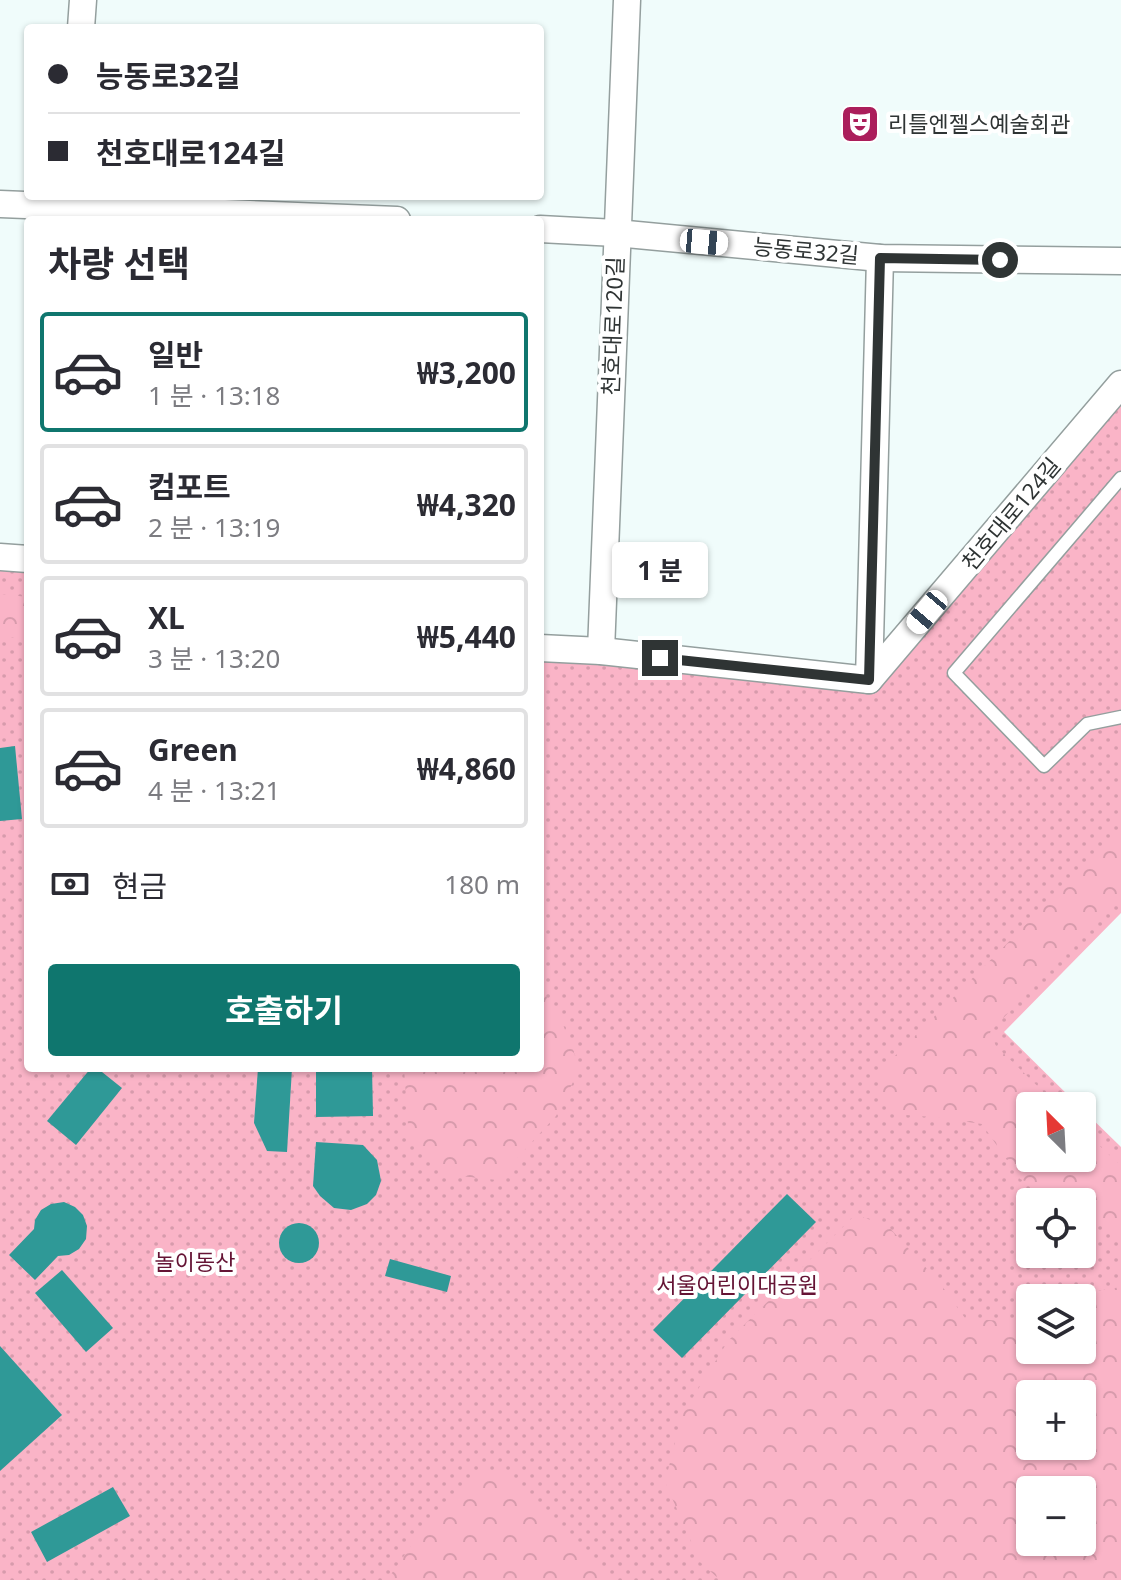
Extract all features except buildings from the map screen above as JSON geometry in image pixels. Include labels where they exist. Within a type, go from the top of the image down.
[{"type":"street","points":[[81,24],[83,0]]},
{"type":"street","name":"천호대로120길","points":[[601,651],[627,0]]},
{"type":"street","points":[[0,204],[277,216]]},
{"type":"street","name":"능동로32길","points":[[544,229],[880,258],[1121,261]]},
{"type":"street","points":[[544,648],[601,651],[869,680],[880,258]]},
{"type":"street","name":"천호대로124길","points":[[869,680],[1121,384]]},
{"type":"street","points":[[0,557],[24,559]]},
{"type":"lane","points":[[1121,478],[954,673],[1044,766],[1087,724],[1121,717]]},
{"type":"green space","name":"서울어린이대공원","points":[[1121,397],[1121,913],[1004,1032],[1065,1092],[1016,1092],[1016,1172],[1096,1172],[1096,1123],[1121,1147],[1121,1580],[0,1580],[0,568],[24,570],[24,1072],[544,1072],[544,661],[601,664],[869,693]]},
{"type":"green space","points":[[0,594],[24,597],[24,634],[0,641]]},
{"type":"green space","points":[[1121,829],[1121,894],[990,1032],[996,1046],[1044,1092],[1016,1092],[1016,1172],[1096,1172],[1096,1142],[1121,1166],[1121,1238],[1096,1217],[1096,1188],[1042,1188],[1020,1179],[982,1124],[892,1114],[879,1093],[880,1071]]},
{"type":"green space","points":[[544,993],[560,1017],[580,1068],[556,1116],[497,1180],[451,1175],[409,1139],[404,1072],[544,1072]]},
{"type":"green space","points":[[855,1215],[887,1225],[939,1282],[965,1318],[1016,1322],[1016,1364],[1096,1364],[1096,1291],[1121,1287],[1121,1580],[720,1580],[700,1562],[665,1482],[682,1415],[728,1341]]},
{"type":"green space","points":[[508,1472],[608,1580],[387,1580],[413,1543],[480,1474]]},
{"type":"place","name":"리틀엔젤스예술회관","points":[[860,124]]},
{"type":"route","points":[[660,658],[869,680],[880,258],[1000,260]]},
{"type":"park label","name":"놀이동산","points":[[195,1262]]}]
